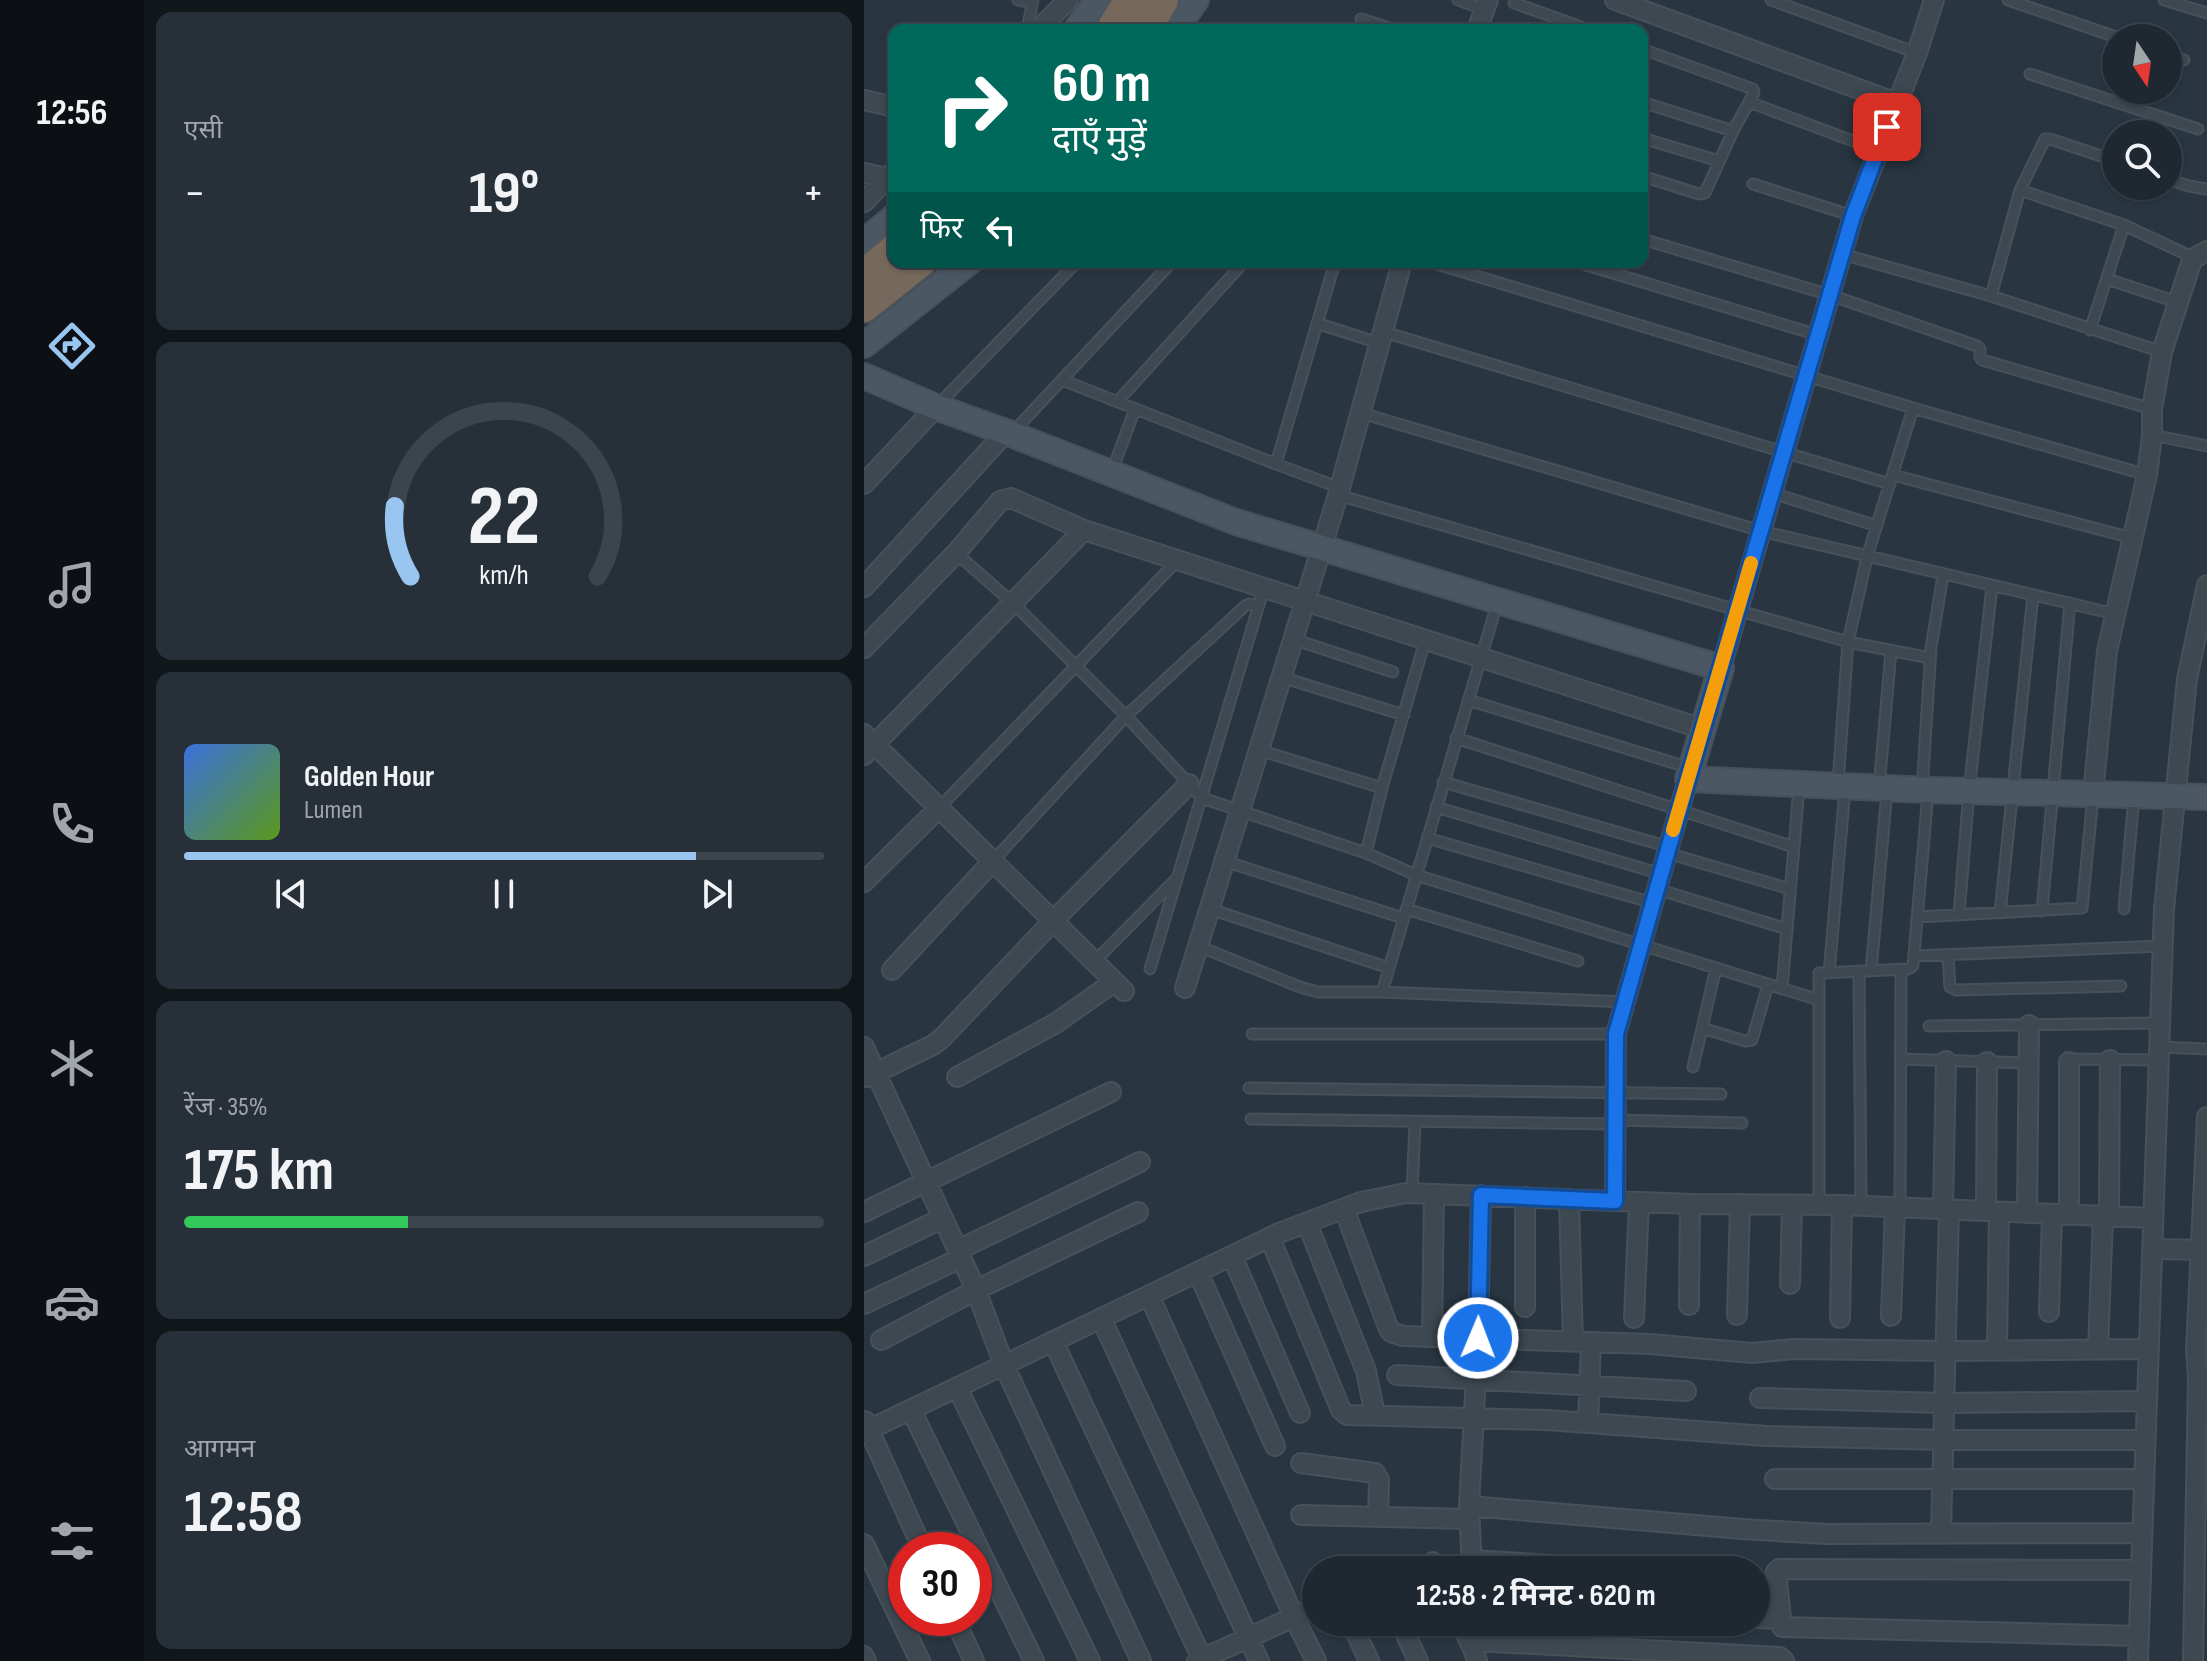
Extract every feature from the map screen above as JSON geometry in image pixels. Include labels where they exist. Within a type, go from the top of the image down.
[{"type":"highway","points":[[1116,24],[1131,0]]},
{"type":"highway","points":[[1148,24],[1162,0]]},
{"type":"highway","points":[[864,276],[888,256]]},
{"type":"highway","points":[[864,306],[912,268]]},
{"type":"street","points":[[1044,24],[1068,0]]},
{"type":"street","points":[[1080,24],[1098,0]]},
{"type":"street","points":[[1179,24],[1196,0]]},
{"type":"street","points":[[1615,0],[1897,103]]},
{"type":"street","points":[[1615,1201],[1616,1034],[1689,773],[1853,216],[1917,53],[1930,1]]},
{"type":"street","points":[[1479,24],[1487,5]]},
{"type":"street","points":[[864,100],[888,106]]},
{"type":"street","points":[[864,173],[888,175]]},
{"type":"street","points":[[864,202],[888,178]]},
{"type":"street","points":[[864,242],[888,222]]},
{"type":"street","points":[[2093,794],[2107,651],[2147,475],[2152,409],[2162,352],[2177,302],[2201,254]]},
{"type":"street","points":[[864,345],[961,268]]},
{"type":"street","points":[[1185,988],[1339,492],[1400,268]]},
{"type":"street","points":[[864,376],[936,407],[1236,522],[1721,668]]},
{"type":"street","points":[[864,484],[936,407]]},
{"type":"street","points":[[864,587],[1008,433]]},
{"type":"street","points":[[864,648],[956,553],[1000,501],[1017,499],[1084,530],[1177,561],[1261,597],[1305,601],[1703,729]]},
{"type":"street","points":[[957,1077],[1119,986],[940,807],[868,744],[1014,604],[1084,530]]},
{"type":"street","points":[[2138,1661],[2164,909],[2187,679],[2207,585]]},
{"type":"street","points":[[1689,773],[1800,784],[1925,790],[2207,797]]},
{"type":"street","points":[[870,1076],[942,1038],[1189,784]]},
{"type":"street","points":[[864,882],[940,807]]},
{"type":"street","points":[[892,970],[993,861]]},
{"type":"street","points":[[2027,1213],[2029,1025]]},
{"type":"street","points":[[864,1047],[870,1076],[960,1254],[1004,1365],[1141,1661]]},
{"type":"street","points":[[2098,1350],[2106,1216],[2110,1060]]},
{"type":"street","points":[[1941,1534],[1946,1351],[1946,1061]]},
{"type":"street","points":[[1987,1062],[1997,1351]]},
{"type":"street","points":[[2049,1312],[2060,1214],[2069,1062]]},
{"type":"street","points":[[864,1212],[1111,1092]]},
{"type":"street","points":[[2193,1661],[2196,1351],[2207,1117]]},
{"type":"street","points":[[864,1304],[1140,1162]]},
{"type":"street","points":[[915,1532],[866,1427],[911,1410],[1270,1238],[1361,1202],[1412,1193],[2153,1218]]},
{"type":"street","points":[[1432,1337],[1434,1194]]},
{"type":"street","points":[[1471,1556],[1469,1513],[1481,1195]]},
{"type":"street","points":[[1525,1197],[1525,1307]]},
{"type":"street","points":[[1569,1199],[1582,1342],[1590,1386],[1588,1423]]},
{"type":"street","points":[[1634,1318],[1639,1202]]},
{"type":"street","points":[[1689,1305],[1690,1204]]},
{"type":"street","points":[[1737,1315],[1740,1204]]},
{"type":"street","points":[[1790,1284],[1792,1205]]},
{"type":"street","points":[[1840,1318],[1852,1206]]},
{"type":"street","points":[[1891,1316],[1898,1208]]},
{"type":"street","points":[[1344,1209],[1391,1332],[1403,1336],[1650,1344],[1752,1353],[1794,1349],[2148,1349]]},
{"type":"street","points":[[881,1340],[976,1290],[1138,1212]]},
{"type":"street","points":[[864,1256],[943,1218]]},
{"type":"street","points":[[1307,1223],[1366,1371],[1375,1415]]},
{"type":"street","points":[[1270,1238],[1341,1410],[1347,1415],[1588,1423],[1766,1436],[2145,1440]]},
{"type":"street","points":[[2152,1249],[2203,1250]]},
{"type":"street","points":[[1232,1256],[1300,1413]]},
{"type":"street","points":[[1198,1272],[1275,1446]]},
{"type":"street","points":[[1149,1295],[1316,1661]]},
{"type":"street","points":[[1101,1318],[1259,1661]]},
{"type":"street","points":[[1053,1341],[1201,1660],[1302,1613]]},
{"type":"street","points":[[1397,1375],[1686,1391]]},
{"type":"street","points":[[957,1387],[1090,1661]]},
{"type":"street","points":[[1760,1398],[1944,1403],[2147,1401]]},
{"type":"street","points":[[911,1410],[1034,1661]]},
{"type":"street","points":[[1301,1463],[1375,1473],[1379,1480],[1378,1517]]},
{"type":"street","points":[[1775,1479],[2144,1479]]},
{"type":"street","points":[[1301,1515],[1378,1517],[1469,1513],[1826,1534],[2142,1533]]},
{"type":"street","points":[[1959,1569],[1960,1533]]},
{"type":"street","points":[[864,1544],[920,1661]]},
{"type":"street","points":[[2139,1636],[1782,1628],[1776,1572],[1779,1569],[2141,1570]]},
{"type":"street","points":[[1770,1578],[1776,1578]]},
{"type":"street","points":[[1770,1619],[1781,1619]]},
{"type":"street","points":[[962,1636],[974,1661]]},
{"type":"street","points":[[1357,1636],[1369,1661]]},
{"type":"street","points":[[1406,1636],[1418,1661]]},
{"type":"street","points":[[1475,1644],[1584,1653],[1780,1657],[1784,1661]]},
{"type":"lane","points":[[1018,0],[1032,2],[1028,24]]},
{"type":"lane","points":[[1458,0],[1487,5]]},
{"type":"lane","points":[[1771,0],[1917,53]]},
{"type":"lane","points":[[2008,0],[2102,32]]},
{"type":"lane","points":[[2164,0],[2207,13]]},
{"type":"lane","points":[[1514,3],[1573,24]]},
{"type":"lane","points":[[1361,19],[1377,24]]},
{"type":"lane","points":[[1648,51],[1753,89],[1754,95],[1702,194],[1648,178]]},
{"type":"lane","points":[[2030,74],[2102,98]]},
{"type":"lane","points":[[1749,102],[1877,150]]},
{"type":"lane","points":[[1648,104],[1733,131]]},
{"type":"lane","points":[[2121,104],[2198,129]]},
{"type":"lane","points":[[1991,296],[2020,190],[2043,142],[2047,139],[2102,157]]},
{"type":"lane","points":[[1648,140],[1719,161]]},
{"type":"lane","points":[[1753,184],[1853,216]]},
{"type":"lane","points":[[2182,184],[2207,189]]},
{"type":"lane","points":[[2020,190],[2201,254]]},
{"type":"lane","points":[[2090,330],[2124,225]]},
{"type":"lane","points":[[1648,241],[1830,295],[1977,346],[1982,360],[2152,409]]},
{"type":"lane","points":[[1842,254],[1991,296],[2162,352]]},
{"type":"lane","points":[[936,407],[1071,268]]},
{"type":"lane","points":[[1008,433],[1166,268]]},
{"type":"lane","points":[[1118,401],[1239,268]]},
{"type":"lane","points":[[1276,464],[1333,268]]},
{"type":"lane","points":[[1450,268],[2147,475]]},
{"type":"lane","points":[[1596,268],[1818,335]]},
{"type":"lane","points":[[2107,279],[2177,302]]},
{"type":"lane","points":[[1319,324],[1382,338],[1783,453],[2132,538]]},
{"type":"lane","points":[[1062,380],[1339,492],[1737,611],[1848,642],[1930,658]]},
{"type":"lane","points":[[1829,973],[1848,642],[1867,557],[1913,408]]},
{"type":"lane","points":[[1111,474],[1135,409]]},
{"type":"lane","points":[[1361,413],[1761,531],[2115,614]]},
{"type":"lane","points":[[2152,435],[2207,446]]},
{"type":"lane","points":[[1772,493],[1877,526]]},
{"type":"lane","points":[[956,553],[1014,604],[1126,716],[1202,798],[1366,853],[1416,875],[1819,1000]]},
{"type":"lane","points":[[940,807],[1177,561]]},
{"type":"lane","points":[[1819,1205],[1819,973],[1908,969],[1913,966],[1930,658],[1943,575]]},
{"type":"lane","points":[[1959,915],[1969,791],[1992,586]]},
{"type":"lane","points":[[2000,913],[2033,595]]},
{"type":"lane","points":[[993,861],[1126,716],[1245,606],[1261,597]]},
{"type":"lane","points":[[1150,969],[1261,597]]},
{"type":"lane","points":[[1382,992],[1498,600]]},
{"type":"lane","points":[[2042,911],[2070,603]]},
{"type":"lane","points":[[1293,639],[1393,672]]},
{"type":"lane","points":[[1366,853],[1425,641]]},
{"type":"lane","points":[[1871,971],[1891,651]]},
{"type":"lane","points":[[1281,677],[1404,715]]},
{"type":"lane","points":[[1468,700],[1689,773]]},
{"type":"lane","points":[[1456,738],[1794,847]]},
{"type":"lane","points":[[1259,750],[1382,788]]},
{"type":"lane","points":[[1443,782],[1790,889]]},
{"type":"lane","points":[[1782,989],[1800,784]]},
{"type":"lane","points":[[1917,917],[2078,910],[2083,906],[2093,794]]},
{"type":"lane","points":[[2124,909],[2134,795]]},
{"type":"lane","points":[[1436,807],[1657,889],[1787,929]]},
{"type":"lane","points":[[1427,838],[1657,889]]},
{"type":"lane","points":[[1224,861],[1578,961]]},
{"type":"lane","points":[[1094,962],[1178,876]]},
{"type":"lane","points":[[1210,909],[1389,968]]},
{"type":"lane","points":[[1198,946],[1310,990],[1625,1002]]},
{"type":"lane","points":[[1914,956],[2162,946]]},
{"type":"lane","points":[[1948,956],[1950,987],[1956,990],[2121,986]]},
{"type":"lane","points":[[1693,1067],[1716,968]]},
{"type":"lane","points":[[1898,1208],[1901,969]]},
{"type":"lane","points":[[1852,1206],[1859,972]]},
{"type":"lane","points":[[1702,1028],[1745,1041],[1752,1040],[1768,985]]},
{"type":"lane","points":[[1929,1026],[2159,1023]]},
{"type":"lane","points":[[1252,1034],[1616,1034]]},
{"type":"lane","points":[[2069,1062],[2074,1059],[2110,1060],[2207,1049]]},
{"type":"lane","points":[[1901,1059],[2028,1063]]},
{"type":"lane","points":[[1249,1088],[1721,1094]]},
{"type":"lane","points":[[1251,1119],[1742,1123]]},
{"type":"lane","points":[[1412,1193],[1415,1122]]},
{"type":"slow traffic","points":[[1673,830],[1751,563]]},
{"type":"route","points":[[1478,1338],[1481,1195],[1615,1201],[1616,1034],[1853,216],[1887,127]]}]
